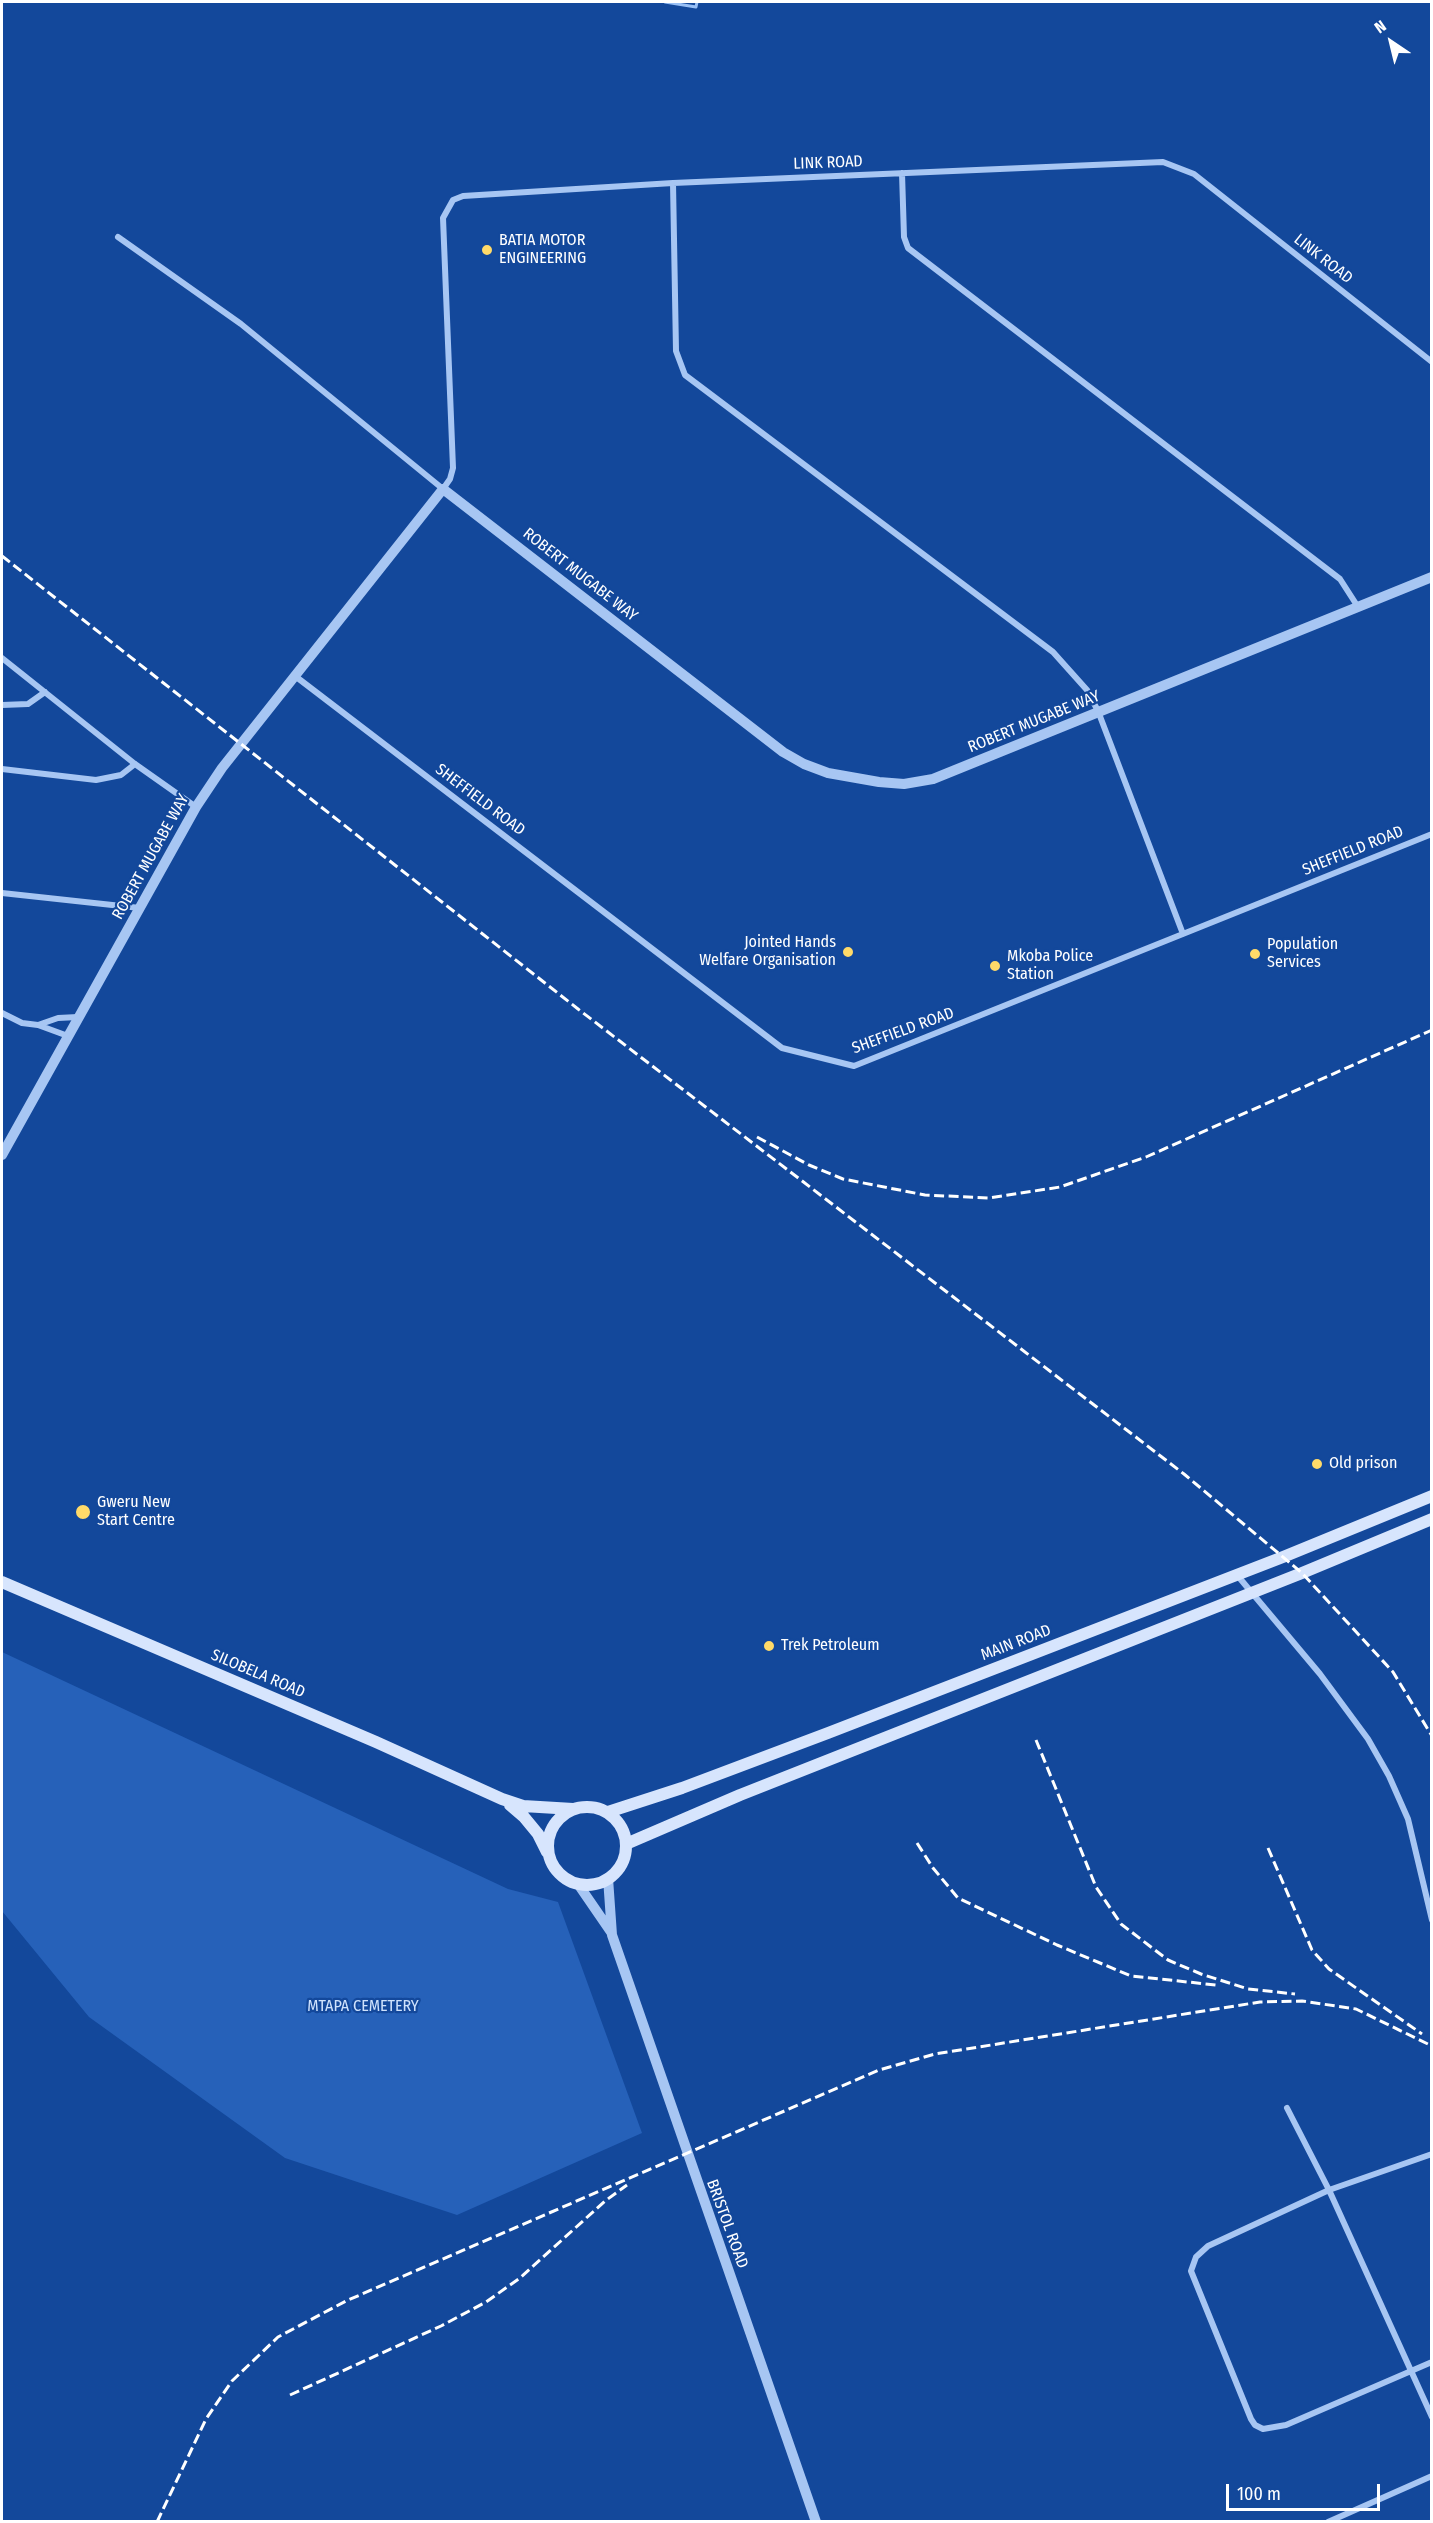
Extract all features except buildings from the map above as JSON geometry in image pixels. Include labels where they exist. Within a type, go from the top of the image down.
[{"type":"main road","name":"MAIN ROAD","points":[[608,1812],[682,1788],[1071,1639],[1431,1496]]},
{"type":"main road","points":[[626,1844],[740,1795],[1431,1519]]},
{"type":"main road","name":"SILOBELA ROAD","points":[[2,1582],[376,1742],[502,1799],[523,1806],[573,1809]]},
{"type":"main road","points":[[1071,1639],[1080,1660]]},
{"type":"main road","name":"SILOBELA ROAD","points":[[502,1799],[524,1817],[538,1834],[549,1856]]},
{"type":"main road","points":[[591,1806],[608,1812],[623,1829],[626,1844],[625,1857],[609,1878],[591,1885],[578,1884],[559,1874],[549,1856],[547,1846],[552,1828],[557,1820],[573,1809],[591,1806]]},
{"type":"street","name":"LINK ROAD","points":[[443,489],[450,479],[453,468],[442,218],[446,208],[453,200],[463,196],[673,183],[1162,162],[1194,174],[1431,362]]},
{"type":"street","points":[[902,173],[904,237],[908,248],[1340,579],[1358,607]]},
{"type":"street","points":[[673,183],[676,351],[685,375],[1053,652],[1087,690],[1098,711],[1183,934]]},
{"type":"street","points":[[118,237],[241,324],[443,489]]},
{"type":"street","name":"ROBERT MUGABE WAY","points":[[2,1155],[196,807],[222,768],[443,489],[783,752],[804,764],[828,773],[879,782],[904,783],[933,779],[1431,577]]},
{"type":"street","points":[[2,658],[135,764],[196,807]]},
{"type":"street","name":"SHEFFIELD ROAD","points":[[295,676],[782,1048],[854,1065],[1431,834]]},
{"type":"street","points":[[2,705],[28,704],[45,692]]},
{"type":"street","points":[[2,769],[96,780],[121,775],[135,764]]},
{"type":"street","points":[[2,893],[140,908]]},
{"type":"street","points":[[2,1013],[22,1023],[38,1025],[68,1036]]},
{"type":"street","points":[[38,1025],[58,1018],[79,1017]]},
{"type":"street","points":[[1237,1574],[1327,1683],[1368,1739],[1384,1767],[1408,1819],[1431,1920]]},
{"type":"street","name":"BRISTOL ROAD","points":[[609,1878],[612,1935]]},
{"type":"street","name":"BRISTOL ROAD","points":[[578,1884],[612,1935],[816,2522]]},
{"type":"street","points":[[1287,2108],[1329,2190],[1431,2417]]},
{"type":"street","points":[[1431,2154],[1329,2190],[1208,2246],[1196,2257],[1191,2271],[1251,2419],[1254,2425],[1263,2429],[1286,2425],[1431,2362]]},
{"type":"street","points":[[1328,2522],[1431,2476]]},
{"type":"green space","name":"MTAPA CEMETERY","points":[[2,1652],[508,1889],[558,1902],[642,2133],[457,2215],[285,2158],[89,2017],[2,1911]]},
{"type":"waterway","points":[[665,2],[696,7],[697,2]]},
{"type":"railway","points":[[2,556],[578,1009],[1184,1474],[1302,1573],[1393,1672],[1432,1736]]},
{"type":"railway","points":[[757,1137],[809,1165],[843,1179],[925,1195],[989,1198],[1060,1187],[1146,1157],[1432,1030]]},
{"type":"railway","points":[[1036,1740],[1096,1887],[1121,1924],[1168,1960],[1201,1974],[1248,1989],[1295,1994]]},
{"type":"railway","points":[[917,1843],[933,1868],[958,1898],[1057,1945],[1131,1976],[1216,1985]]},
{"type":"railway","points":[[1268,1848],[1312,1950],[1329,1969],[1422,2034]]},
{"type":"railway","points":[[157,2522],[206,2419],[232,2381],[278,2337],[346,2301],[879,2070],[935,2054],[1260,2002],[1302,2001],[1356,2009],[1432,2046]]},
{"type":"railway","points":[[290,2395],[441,2326],[486,2302],[520,2278],[605,2201],[627,2185]]},
{"type":"place","name":"BATIA MOTOR ENGINEERING","points":[[487,250]]},
{"type":"place","name":"Jointed Hands Welfare Organisation","points":[[848,952]]},
{"type":"place","name":"Population Services","points":[[1255,954]]},
{"type":"place","name":"Mkoba Police Station","points":[[995,966]]},
{"type":"place","name":"Old prison","points":[[1317,1464]]},
{"type":"place","name":"Gweru New Start Centre","points":[[83,1512]]},
{"type":"place","name":"Trek Petroleum","points":[[769,1646]]}]
